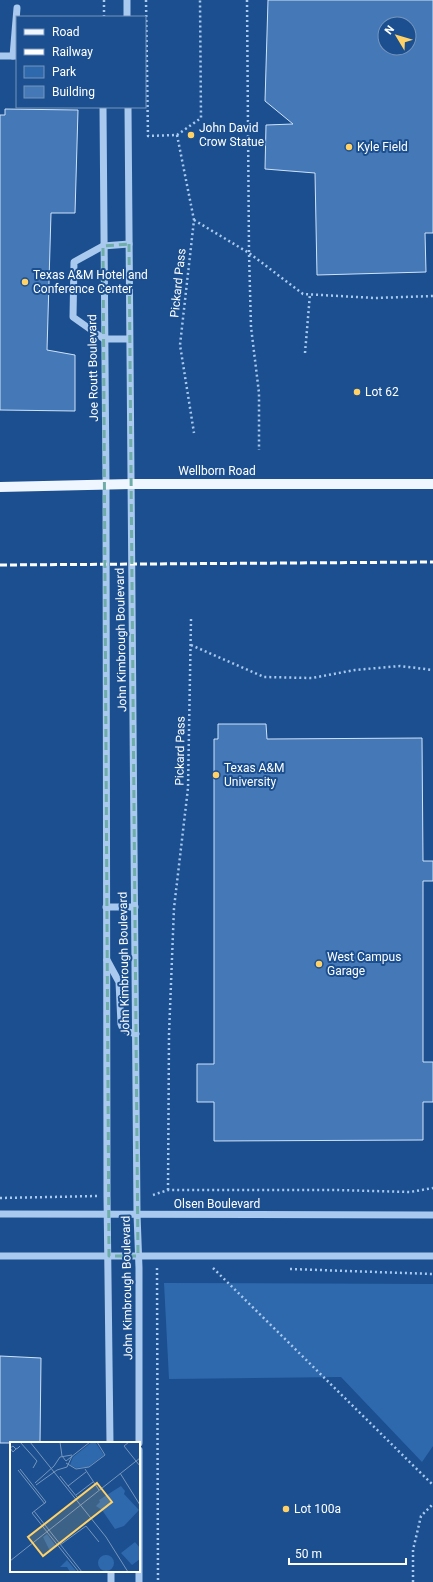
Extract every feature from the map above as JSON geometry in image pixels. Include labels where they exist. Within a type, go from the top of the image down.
[{"type":"main road","name":"Wellborn Road","points":[[0,486],[106,484],[433,484]]},
{"type":"street","points":[[127,0],[127,16]]},
{"type":"street","points":[[17,8],[17,16]]},
{"type":"street","points":[[0,56],[15,56],[16,32]]},
{"type":"street","name":"Joe Routt Boulevard","points":[[103,108],[106,484]]},
{"type":"street","points":[[128,108],[131,484]]},
{"type":"street","points":[[129,244],[103,246],[74,262],[73,317],[104,339],[129,339]]},
{"type":"street","name":"John Kimbrough Boulevard","points":[[106,484],[106,907],[110,1442]]},
{"type":"street","name":"John Kimbrough Boulevard","points":[[131,484],[139,1442]]},
{"type":"street","points":[[106,907],[135,907]]},
{"type":"street","points":[[107,960],[119,982],[122,1028],[128,1032],[136,1034]]},
{"type":"street","name":"Olsen Boulevard","points":[[0,1214],[433,1215]]},
{"type":"street","points":[[0,1256],[433,1256]]},
{"type":"path","points":[[104,0],[104,16]]},
{"type":"path","points":[[146,0],[148,136],[177,135],[201,118],[200,0]]},
{"type":"path","points":[[246,0],[251,327],[259,393],[259,450]]},
{"type":"path","name":"Pickard Pass","points":[[177,135],[194,220],[180,346],[194,433]]},
{"type":"path","points":[[194,220],[249,253],[303,294],[375,298],[433,296]]},
{"type":"path","points":[[305,353],[310,294]]},
{"type":"path","name":"Pickard Pass","points":[[168,1190],[169,1034],[176,884],[188,788],[191,619]]},
{"type":"path","points":[[191,645],[264,678],[312,678],[354,670],[400,666],[433,670]]},
{"type":"path","points":[[154,1195],[168,1190],[337,1190],[410,1192],[433,1188]]},
{"type":"path","points":[[0,1198],[98,1196]]},
{"type":"path","points":[[219,1266],[211,1266],[433,1485]]},
{"type":"path","points":[[158,1582],[156,1268],[164,1267]]},
{"type":"path","points":[[282,1268],[433,1274]]},
{"type":"path","points":[[413,1582],[413,1550],[421,1516],[433,1504]]},
{"type":"highlighted area","points":[[129,244],[138,1256],[109,1256],[103,246]]},
{"type":"green space","points":[[164,1283],[433,1284],[433,1446],[422,1462],[341,1377],[169,1379]]},
{"type":"building","name":"Kyle Field","points":[[268,0],[433,0],[433,233],[425,233],[426,272],[317,275],[315,173],[265,169],[266,125],[293,124],[265,101]]},
{"type":"building","name":"Texas A&M Hotel and Conference Center","points":[[5,109],[78,110],[75,213],[51,213],[47,350],[75,355],[75,411],[0,410],[0,115],[5,115]]},
{"type":"building","name":"West Campus Garage","points":[[218,724],[266,724],[267,739],[422,738],[423,861],[433,861],[433,881],[423,881],[423,1062],[433,1062],[433,1102],[423,1102],[423,1140],[214,1141],[214,1102],[197,1102],[197,1064],[214,1064],[214,739],[218,739]]},
{"type":"building","points":[[0,1356],[41,1358],[40,1442],[0,1443]]},
{"type":"railway","points":[[0,565],[433,562]]},
{"type":"place","name":"John David Crow Statue","points":[[191,135]]},
{"type":"place","name":"Kyle Field","points":[[349,147]]},
{"type":"place","name":"Texas A&M Hotel and Conference Center","points":[[25,282]]},
{"type":"place","name":"Lot 62","points":[[357,392]]},
{"type":"place","name":"Texas A&M University","points":[[216,775]]},
{"type":"place","name":"West Campus Garage","points":[[319,964]]},
{"type":"place","name":"Lot 100a","points":[[286,1509]]}]
